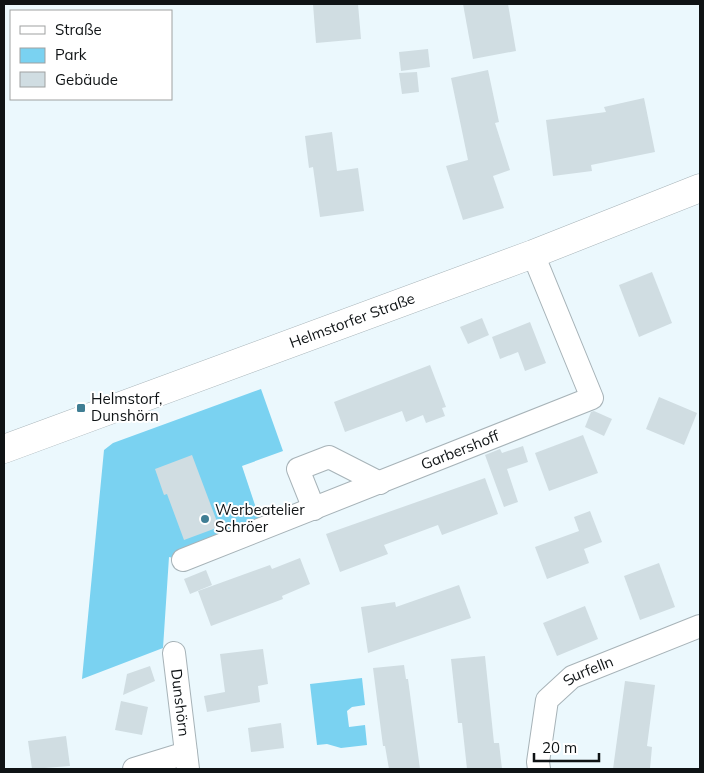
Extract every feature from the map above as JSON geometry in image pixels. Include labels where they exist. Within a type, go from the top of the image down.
[{"type":"main road","name":"Helmstorfer Straße","points":[[4,449],[533,254],[700,188]]},
{"type":"street","name":"Garbershoff","points":[[183,560],[592,398],[533,254]]},
{"type":"street","points":[[314,509],[298,469],[329,457],[380,483]]},
{"type":"street","name":"Surfelln","points":[[539,769],[538,762],[547,700],[572,677],[700,626]]},
{"type":"street","name":"Dunshörn","points":[[134,769],[187,761],[174,653]]},
{"type":"green space","points":[[261,389],[283,451],[242,466],[262,526],[183,560],[169,557],[163,648],[82,679],[104,450],[113,443]]},
{"type":"green space","points":[[362,678],[365,705],[352,707],[347,711],[349,727],[365,725],[367,745],[341,748],[327,744],[317,745],[310,684]]},
{"type":"building","points":[[313,4],[358,4],[361,39],[316,43]]},
{"type":"building","points":[[463,4],[508,4],[516,51],[473,59]]},
{"type":"building","points":[[428,49],[430,67],[401,71],[399,52]]},
{"type":"building","points":[[488,70],[499,122],[495,123],[510,170],[493,176],[504,208],[463,220],[446,166],[468,160],[451,78]]},
{"type":"building","points":[[417,72],[419,92],[402,94],[399,73]]},
{"type":"building","points":[[644,98],[655,152],[591,165],[592,171],[553,176],[546,120],[606,112],[604,107]]},
{"type":"building","points":[[332,132],[337,171],[358,168],[364,211],[320,217],[313,167],[309,168],[305,136]]},
{"type":"building","points":[[652,272],[672,323],[639,337],[619,285]]},
{"type":"building","points":[[482,318],[489,335],[468,344],[460,327]]},
{"type":"building","points":[[530,322],[546,363],[525,371],[518,352],[500,359],[492,337]]},
{"type":"building","points":[[430,365],[446,407],[442,408],[445,416],[426,423],[423,415],[406,422],[402,411],[345,432],[334,402]]},
{"type":"building","points":[[659,397],[697,413],[684,445],[646,429]]},
{"type":"building","points":[[594,411],[612,419],[604,436],[585,427],[591,412]]},
{"type":"building","points":[[583,435],[598,473],[549,491],[535,453]]},
{"type":"building","points":[[523,446],[528,462],[507,469],[518,502],[504,507],[485,455],[500,449],[502,453]]},
{"type":"building","points":[[192,455],[219,527],[184,540],[167,494],[164,495],[155,469]]},
{"type":"building","points":[[485,478],[498,514],[442,535],[438,525],[384,545],[388,554],[340,572],[326,534]]},
{"type":"building","points":[[590,511],[602,542],[584,549],[589,563],[547,579],[535,547],[579,531],[574,517]]},
{"type":"building","points":[[300,558],[310,584],[282,596],[283,599],[211,626],[198,591],[270,565],[272,569]]},
{"type":"building","points":[[659,563],[675,607],[640,620],[624,576]]},
{"type":"building","points":[[206,570],[212,585],[190,594],[184,579]]},
{"type":"building","points":[[459,585],[471,618],[368,653],[361,607],[395,602],[396,607]]},
{"type":"building","points":[[585,606],[598,639],[557,656],[543,623]]},
{"type":"building","points":[[263,649],[268,684],[258,686],[260,702],[207,712],[204,696],[225,692],[220,654]]},
{"type":"building","points":[[485,656],[494,743],[499,743],[502,769],[467,769],[462,723],[458,723],[451,659]]},
{"type":"building","points":[[404,665],[406,679],[408,679],[420,769],[389,769],[385,746],[383,746],[373,668]]},
{"type":"building","points":[[150,666],[155,681],[123,695],[127,674]]},
{"type":"building","points":[[625,681],[655,685],[647,746],[652,747],[650,769],[613,769]]},
{"type":"building","points":[[121,701],[148,707],[142,735],[115,730]]},
{"type":"building","points":[[281,723],[284,748],[251,752],[248,728]]},
{"type":"building","points":[[66,736],[70,766],[32,769],[28,741]]},
{"type":"place","name":"Helmstorf, Dunshörn","points":[[81,408]]},
{"type":"place","name":"Werbeatelier Schröer","points":[[205,519]]}]
